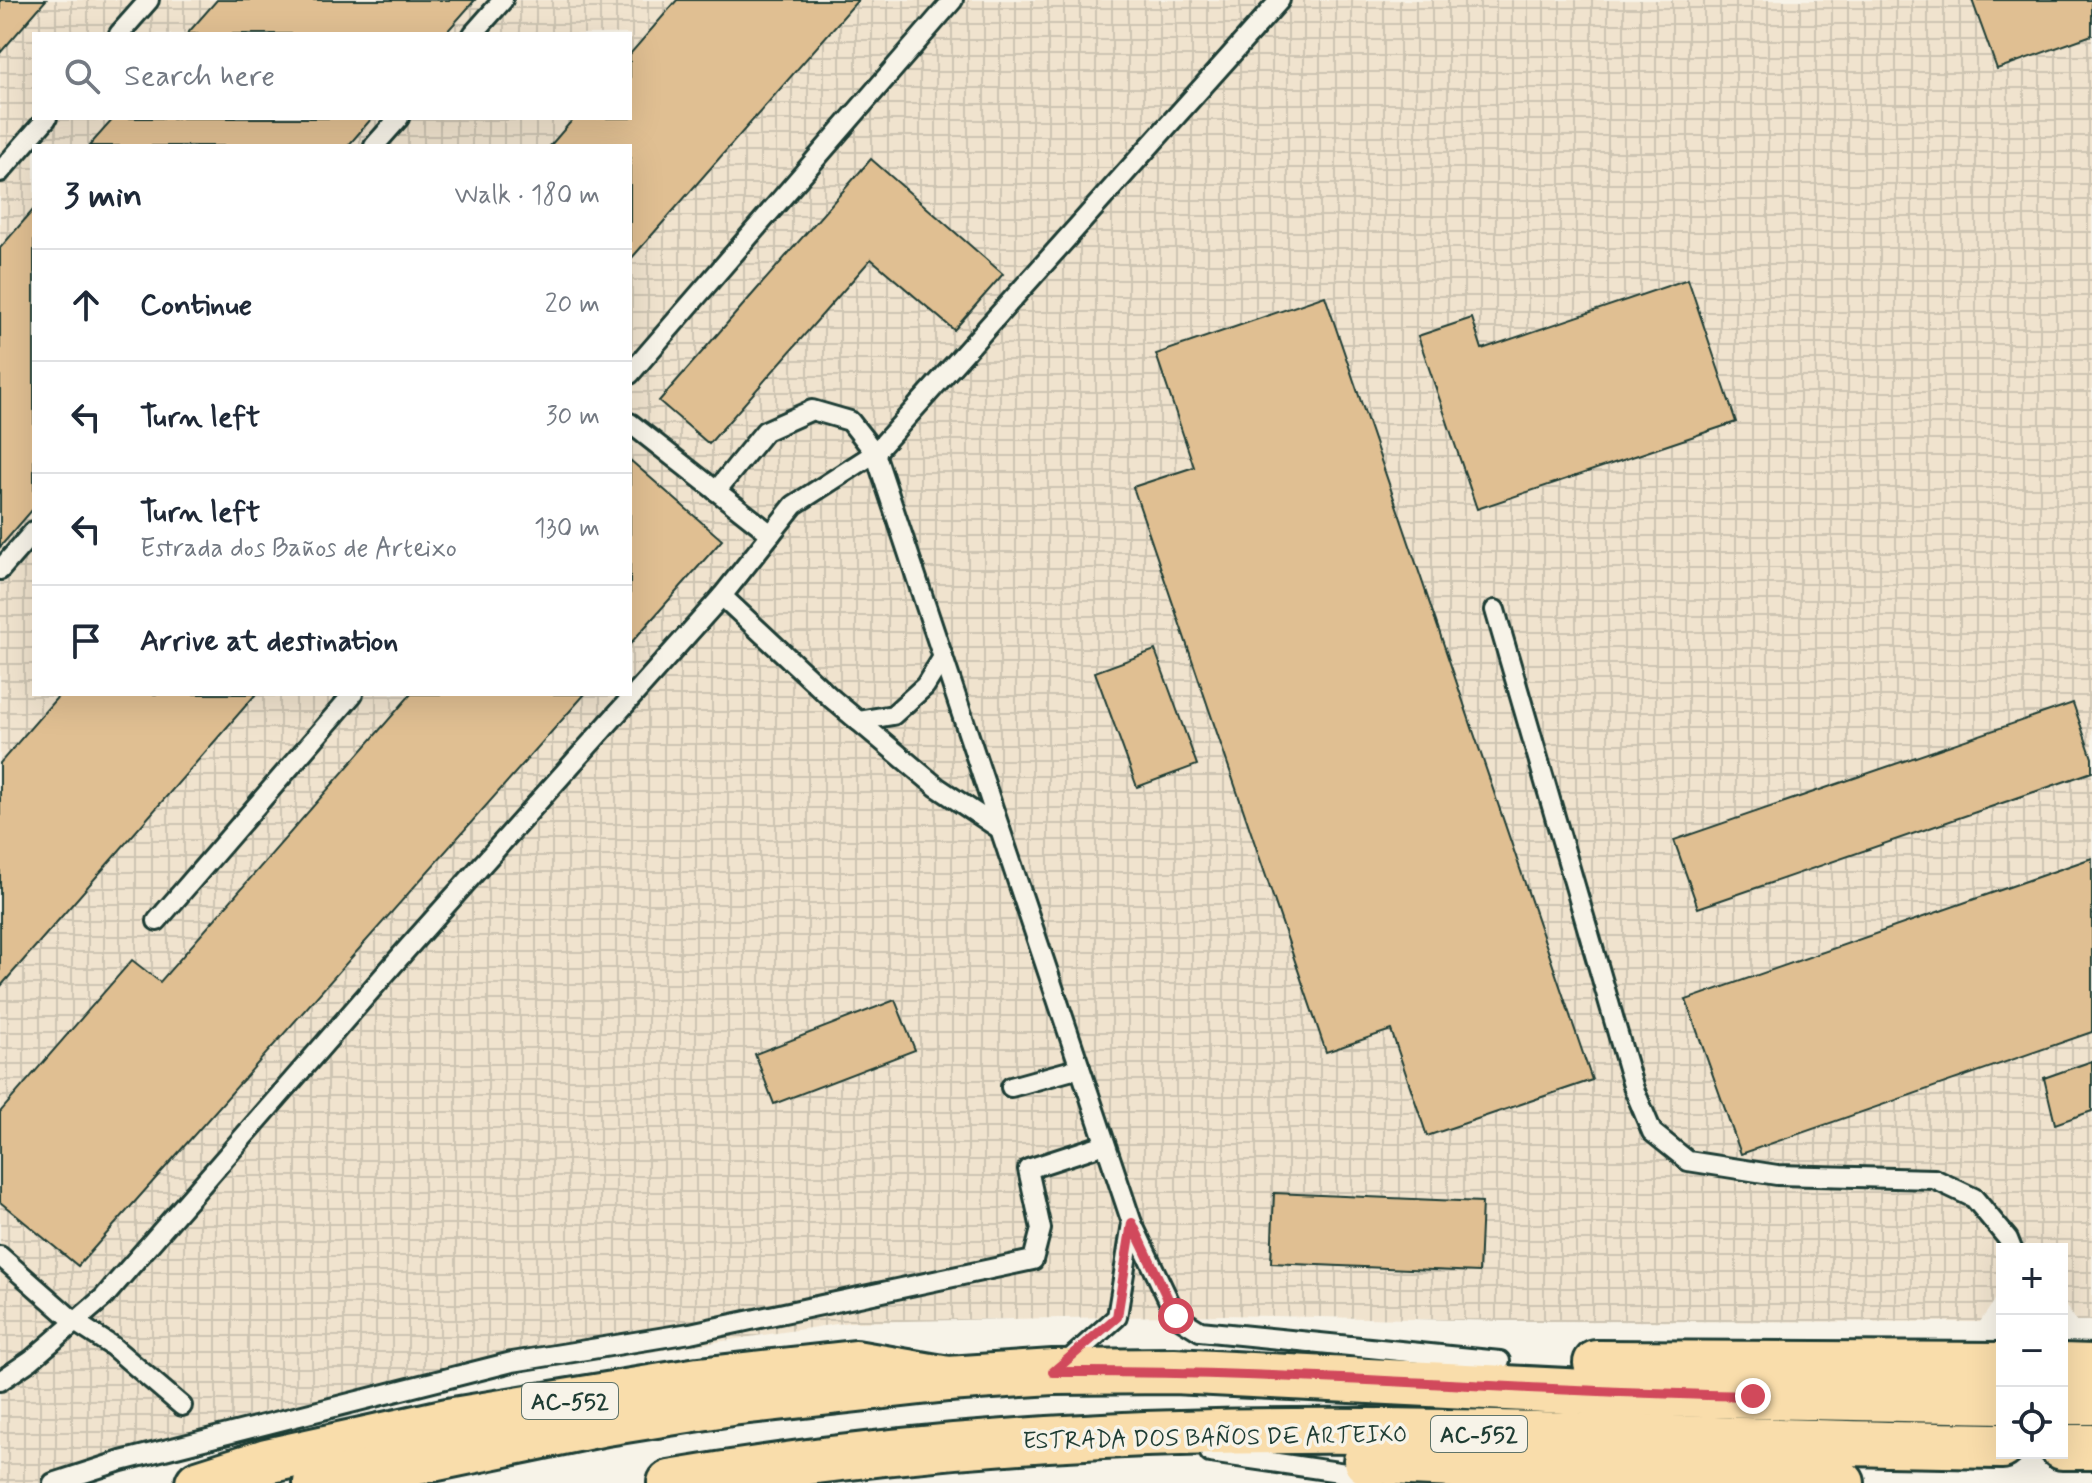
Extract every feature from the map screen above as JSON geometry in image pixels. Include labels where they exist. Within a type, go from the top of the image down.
[{"type":"main road","name":"AC-552","points":[[198,1483],[267,1461],[448,1421],[699,1380],[855,1363],[948,1379],[1053,1372],[1174,1371],[1330,1363],[1500,1361],[1996,1365]]},
{"type":"main road","points":[[2068,1366],[2092,1367]]},
{"type":"main road","name":"AC-552","points":[[1174,1371],[1605,1393],[1996,1401]]},
{"type":"main road","points":[[316,1483],[475,1448],[653,1415],[731,1403],[948,1379]]},
{"type":"main road","points":[[2068,1402],[2092,1402]]},
{"type":"main road","name":"ESTRADA DOS BAÑOS DE ARTEIXO","points":[[670,1483],[956,1446],[1105,1436],[1278,1432],[1442,1433],[1996,1446]]},
{"type":"main road","name":"AC-552","points":[[956,1446],[1210,1453],[1842,1483]]},
{"type":"main road","points":[[2068,1447],[2092,1447]]},
{"type":"lane","points":[[121,32],[149,0]]},
{"type":"lane","points":[[475,32],[503,0]]},
{"type":"lane","points":[[632,372],[953,0]]},
{"type":"lane","points":[[0,1381],[31,1360],[104,1297],[406,950],[722,596],[794,505],[875,453],[1280,0]]},
{"type":"lane","points":[[0,172],[45,120]]},
{"type":"lane","points":[[376,144],[397,120]]},
{"type":"lane","points":[[716,491],[765,431],[812,410],[850,421],[875,453],[1132,1223],[1176,1316],[1200,1331],[1500,1361]]},
{"type":"lane","points":[[632,425],[771,534]]},
{"type":"lane","points":[[0,570],[32,533]]},
{"type":"lane","points":[[722,596],[858,721],[937,787],[1000,829]]},
{"type":"lane","points":[[1495,610],[1634,1089],[1652,1132],[1688,1161],[1777,1175],[1934,1179],[1974,1198],[2010,1243]]},
{"type":"lane","points":[[858,721],[893,715],[925,686],[943,657]]},
{"type":"lane","points":[[157,921],[351,696]]},
{"type":"lane","points":[[1011,1087],[1080,1068]]},
{"type":"lane","points":[[53,1483],[121,1461],[512,1362],[739,1322],[1033,1260],[1041,1229],[1028,1169],[1105,1144]]},
{"type":"lane","points":[[1053,1372],[1117,1317],[1132,1223]]},
{"type":"lane","points":[[0,1256],[75,1322],[112,1346],[182,1406]]},
{"type":"shaded area","points":[[0,0],[2092,0],[2092,1321],[2076,1321],[2068,1310],[2068,1243],[1996,1243],[1996,1299],[1980,1322],[1503,1321],[1225,1315],[850,1322],[491,1376],[84,1483],[0,1483]]},
{"type":"building","points":[[0,0],[46,0],[0,53]]},
{"type":"building","points":[[217,0],[475,0],[447,32],[189,32]]},
{"type":"building","points":[[677,0],[858,0],[632,258],[632,144],[552,144],[572,120],[632,120],[632,52]]},
{"type":"building","points":[[1972,0],[2092,0],[2092,35],[1997,69]]},
{"type":"building","points":[[112,120],[370,120],[350,144],[91,144]]},
{"type":"building","points":[[871,159],[1003,274],[954,330],[871,259],[709,444],[659,401]]},
{"type":"building","points":[[32,211],[32,510],[0,547],[0,248]]},
{"type":"building","points":[[1688,279],[1736,422],[1477,509],[1418,336],[1472,318],[1482,349]]},
{"type":"building","points":[[1325,296],[1592,1080],[1427,1136],[1391,1030],[1326,1052],[1133,487],[1194,467],[1156,354]]},
{"type":"building","points":[[632,462],[722,540],[632,642]]},
{"type":"building","points":[[1155,650],[1197,765],[1137,787],[1095,672]]},
{"type":"building","points":[[58,696],[254,696],[0,987],[0,763]]},
{"type":"building","points":[[409,696],[583,696],[78,1266],[0,1202],[0,1112],[132,960],[160,982]]},
{"type":"building","points":[[2073,703],[2092,758],[2092,772],[1698,908],[1674,840]]},
{"type":"building","points":[[2092,858],[2092,1032],[1741,1154],[1686,1000]]},
{"type":"building","points":[[895,1000],[915,1050],[774,1104],[755,1054]]},
{"type":"building","points":[[2092,1061],[2092,1111],[2055,1124],[2044,1078]]},
{"type":"building","points":[[1274,1193],[1482,1202],[1479,1272],[1271,1263]]},
{"type":"route","points":[[1176,1316],[1132,1223],[1117,1317],[1053,1372],[1174,1371],[1605,1393],[1753,1396]]}]
